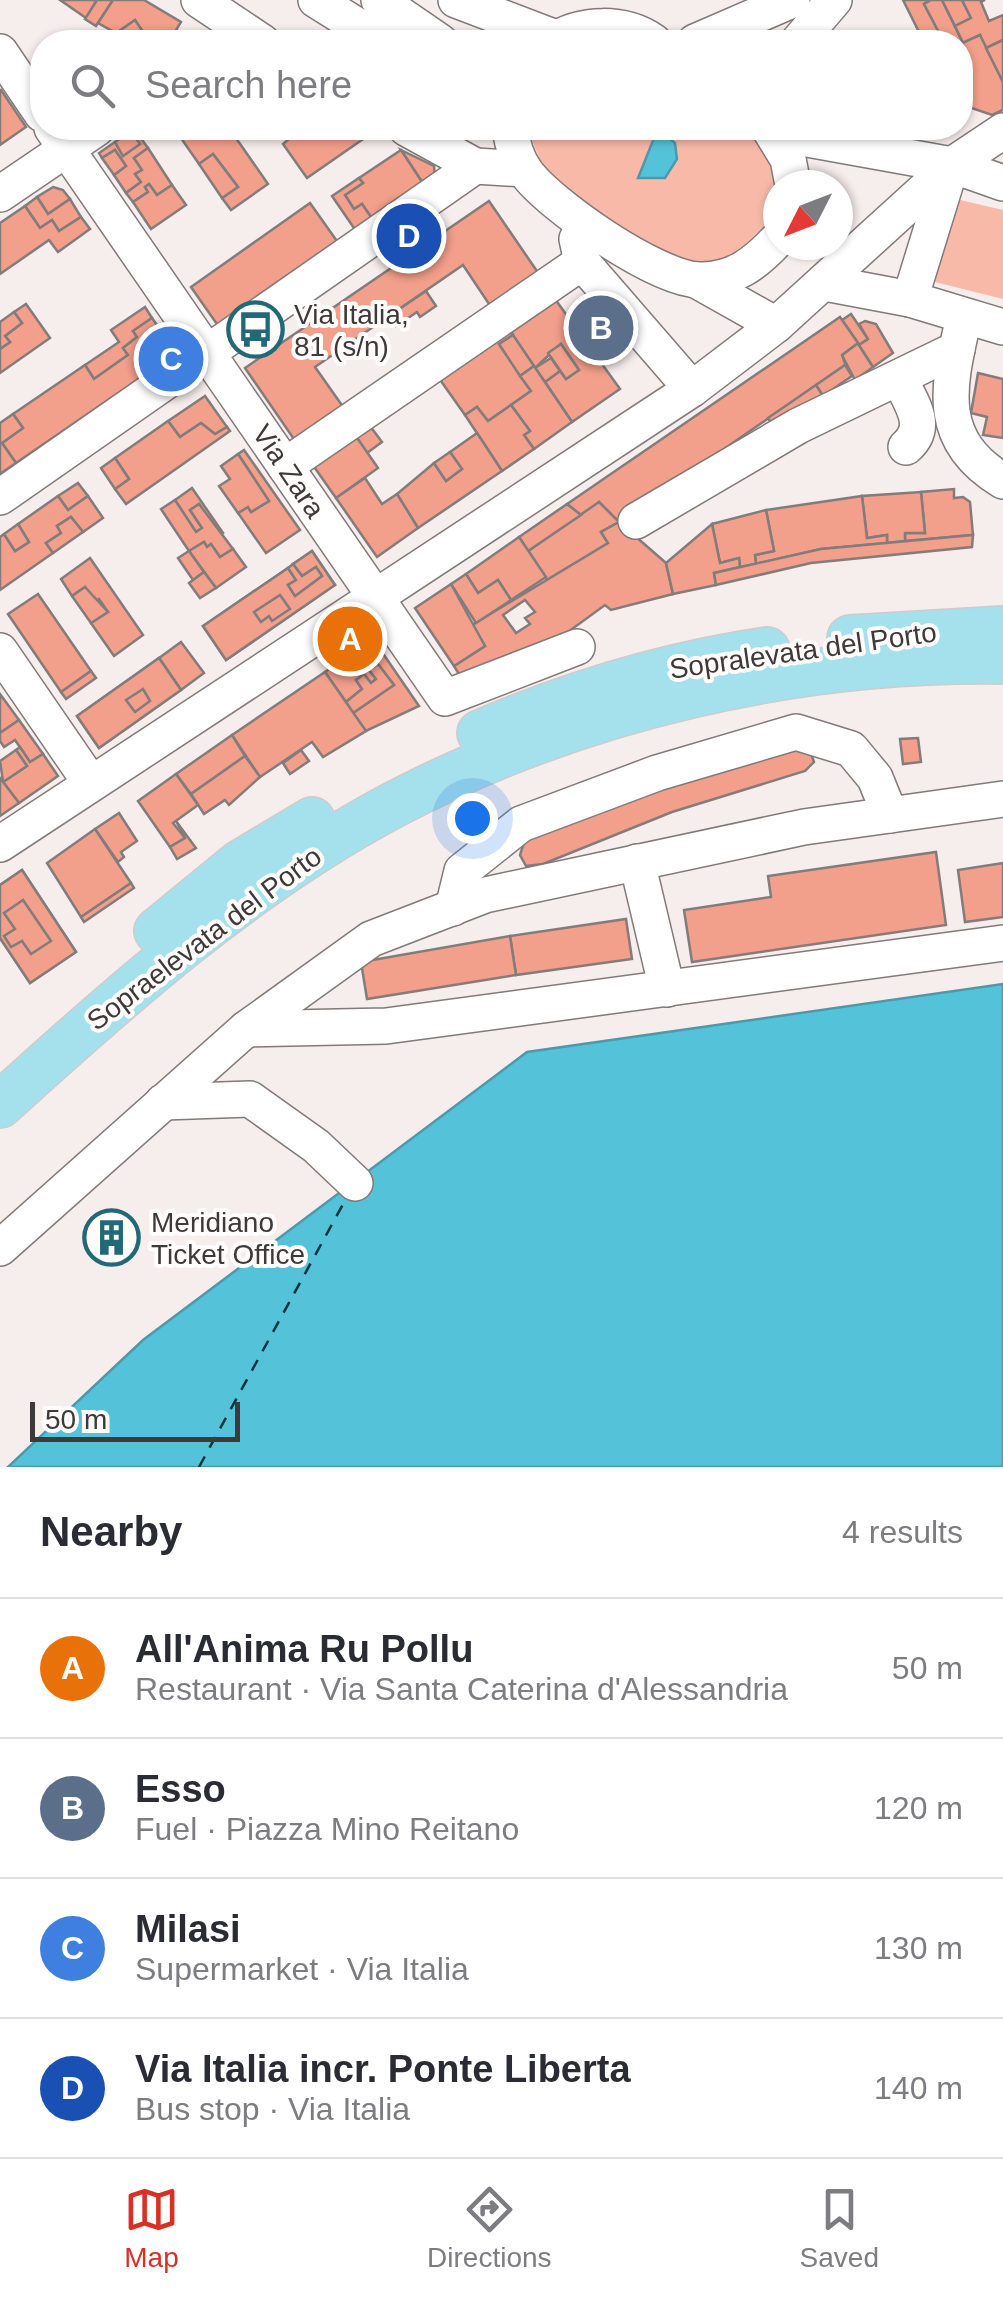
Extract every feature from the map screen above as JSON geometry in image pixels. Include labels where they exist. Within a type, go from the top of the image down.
[{"type":"main road","name":"Sopralevata del Porto","points":[[0,1064],[240,863],[402,767],[586,690],[699,660],[846,638],[1003,629]]},
{"type":"main road","name":"Sopraelevata del Porto","points":[[0,1105],[108,1006],[263,887],[396,804],[491,760],[700,692],[888,665],[1003,660]]},
{"type":"street","points":[[199,0],[231,30]]},
{"type":"street","points":[[316,0],[364,30]]},
{"type":"street","points":[[380,0],[423,30]]},
{"type":"street","points":[[808,30],[834,0]]},
{"type":"street","points":[[471,3],[531,30]]},
{"type":"street","points":[[720,30],[773,4]]},
{"type":"street","points":[[577,30],[600,13],[632,30]]},
{"type":"street","points":[[0,52],[30,96]]},
{"type":"street","points":[[0,844],[692,389],[776,326],[952,165],[997,139]]},
{"type":"street","points":[[0,194],[57,140]]},
{"type":"street","name":"Via Zara","points":[[60,140],[445,698],[578,647]]},
{"type":"street","points":[[428,140],[475,166],[524,169]]},
{"type":"street","points":[[513,140],[524,169],[545,193],[654,267],[696,280],[776,326]]},
{"type":"street","points":[[778,140],[790,170]]},
{"type":"street","points":[[827,140],[952,165],[1003,183]]},
{"type":"street","points":[[910,299],[952,165]]},
{"type":"street","points":[[0,497],[475,166]]},
{"type":"street","points":[[570,209],[582,262],[692,389]]},
{"type":"street","points":[[696,280],[727,277],[750,266],[763,253]]},
{"type":"street","points":[[285,466],[582,262]]},
{"type":"street","points":[[825,283],[910,299],[960,333]]},
{"type":"street","points":[[636,521],[798,426],[900,379],[960,333],[1003,327]]},
{"type":"street","points":[[960,333],[947,408],[969,452],[1003,482]]},
{"type":"street","points":[[900,379],[920,425],[918,436],[906,447]]},
{"type":"street","points":[[0,650],[90,782]]},
{"type":"street","points":[[453,908],[462,871],[521,824],[657,773],[796,732],[851,749],[875,778],[890,815]]},
{"type":"street","points":[[0,1248],[246,1028],[371,939],[485,895],[890,815],[1003,799]]},
{"type":"street","points":[[637,862],[667,989]]},
{"type":"street","points":[[246,1028],[386,1026],[1003,943]]},
{"type":"street","points":[[163,1102],[250,1098],[316,1146],[355,1183]]},
{"type":"shaded area","points":[[533,140],[761,140],[773,170],[763,170],[763,228],[734,254],[719,260],[686,262],[579,200],[556,182]]},
{"type":"shaded area","points":[[956,199],[1003,210],[1003,299],[935,282]]},
{"type":"water","points":[[653,140],[675,143],[677,159],[665,178],[638,178]]},
{"type":"water","points":[[1003,984],[1003,1467],[8,1467],[143,1340],[527,1052]]},
{"type":"building","points":[[60,0],[97,0],[86,18]]},
{"type":"building","points":[[97,0],[113,0],[96,26],[85,19]]},
{"type":"building","points":[[113,0],[144,0],[181,22],[176,30],[142,30],[135,20],[120,30],[98,23]]},
{"type":"building","points":[[903,0],[931,0],[924,4],[938,30],[918,30]]},
{"type":"building","points":[[942,0],[957,30],[938,30],[924,4]]},
{"type":"building","points":[[942,0],[962,0],[971,18],[955,26]]},
{"type":"building","points":[[962,0],[985,0],[981,2],[989,21],[1003,15],[1003,40],[986,48],[980,35],[973,38],[973,30],[957,30],[955,26],[971,18]]},
{"type":"building","points":[[135,20],[142,30],[121,30]]},
{"type":"building","points":[[980,35],[1003,82],[1003,110],[992,115],[973,108],[973,38]]},
{"type":"building","points":[[1003,40],[1003,82],[986,48]]},
{"type":"building","points":[[0,91],[26,127],[0,145]]},
{"type":"building","points":[[137,140],[148,148],[134,158],[142,170],[135,174],[141,182],[126,193],[114,175],[126,166],[115,150],[102,158],[99,153],[115,142],[123,156],[140,144]]},
{"type":"building","points":[[137,140],[140,144],[123,156],[115,142]]},
{"type":"building","points":[[182,140],[237,140],[268,184],[231,210],[222,198],[238,187],[213,154],[199,164]]},
{"type":"building","points":[[288,140],[362,140],[307,178],[283,144]]},
{"type":"building","points":[[148,148],[172,185],[157,195],[149,184],[145,187],[148,192],[133,202],[126,193],[141,182],[135,174],[142,170],[134,158]]},
{"type":"building","points":[[115,150],[126,166],[114,175],[102,158]]},
{"type":"building","points":[[401,150],[434,166],[435,177],[424,185]]},
{"type":"building","points":[[401,150],[424,185],[373,220],[362,204],[354,209],[345,195],[363,183],[359,178]]},
{"type":"building","points":[[213,154],[238,187],[222,198],[199,164]]},
{"type":"building","points":[[359,178],[363,183],[345,195],[354,209],[362,204],[373,220],[356,231],[332,196]]},
{"type":"building","points":[[149,184],[157,195],[172,185],[186,205],[151,229],[133,202],[148,192],[145,187]]},
{"type":"building","points":[[53,187],[63,190],[70,199],[48,214],[37,197]]},
{"type":"building","points":[[37,197],[48,214],[70,199],[81,217],[59,231],[52,220],[40,228],[25,206]]},
{"type":"building","points":[[489,201],[541,277],[493,310],[463,265],[315,367],[346,411],[298,445],[245,368]]},
{"type":"building","points":[[310,203],[339,244],[219,327],[191,287]]},
{"type":"building","points":[[25,206],[40,228],[52,220],[59,231],[81,217],[90,229],[58,252],[49,240],[0,274],[0,223]]},
{"type":"building","points":[[426,291],[436,306],[420,317],[417,312],[396,326],[389,316]]},
{"type":"building","points":[[555,299],[620,389],[572,422],[545,382],[560,371],[566,379],[579,370],[561,344],[535,368],[510,332]]},
{"type":"building","points":[[26,304],[50,338],[0,373],[0,349],[10,342],[5,336],[22,323],[14,312]]},
{"type":"building","points":[[145,307],[152,318],[133,331],[137,337],[123,348],[128,355],[94,379],[85,365],[119,342],[111,330]]},
{"type":"building","points":[[14,312],[22,323],[5,336],[10,342],[0,349],[0,322]]},
{"type":"building","points":[[851,314],[868,339],[859,345],[873,367],[855,380],[842,355],[858,343],[842,320]]},
{"type":"building","points":[[840,317],[858,343],[842,355],[847,369],[845,365],[619,522],[599,502],[583,517],[567,504]]},
{"type":"building","points":[[152,318],[169,342],[155,352],[151,346],[144,351],[155,368],[16,463],[2,443],[23,428],[13,414],[85,365],[94,379],[128,355],[123,348],[137,337],[133,331]]},
{"type":"building","points":[[859,324],[876,324],[893,353],[873,367],[859,345],[868,339]]},
{"type":"building","points":[[506,325],[513,335],[499,344],[531,391],[488,421],[477,407],[465,415],[436,374]]},
{"type":"building","points":[[513,335],[534,366],[520,376],[499,344]]},
{"type":"building","points":[[169,342],[168,359],[155,368],[144,351],[151,346],[155,352]]},
{"type":"building","points":[[561,344],[579,370],[566,379],[548,353]]},
{"type":"building","points":[[551,358],[560,371],[545,382],[535,368]]},
{"type":"building","points":[[845,365],[852,376],[823,396],[816,385]]},
{"type":"building","points":[[534,366],[572,422],[534,449],[524,435],[530,431],[511,405],[531,391],[520,376]]},
{"type":"building","points":[[978,373],[1003,379],[1003,438],[983,435],[987,417],[971,413]]},
{"type":"building","points":[[816,385],[823,396],[776,430],[768,418]]},
{"type":"building","points":[[205,396],[227,427],[215,434],[201,423],[180,437],[168,421]]},
{"type":"building","points":[[511,405],[530,431],[524,435],[534,449],[502,471],[465,415],[477,407],[488,421]]},
{"type":"building","points":[[13,414],[23,428],[2,443],[16,463],[0,474],[0,423]]},
{"type":"building","points":[[168,421],[180,437],[201,423],[215,434],[227,427],[230,431],[126,504],[115,489],[129,479],[115,458]]},
{"type":"building","points":[[370,426],[382,442],[367,453],[355,435]]},
{"type":"building","points":[[353,432],[378,468],[336,498],[310,461]]},
{"type":"building","points":[[477,433],[502,471],[418,528],[397,494],[434,463],[446,481],[462,469],[450,452]]},
{"type":"building","points":[[244,450],[300,530],[266,553],[238,513],[248,507],[251,512],[269,501],[238,454]]},
{"type":"building","points":[[450,452],[462,469],[446,481],[434,463]]},
{"type":"building","points":[[238,454],[269,501],[251,512],[248,507],[238,513],[219,486],[230,479],[221,466]]},
{"type":"building","points":[[115,458],[129,479],[115,489],[101,468]]},
{"type":"building","points":[[365,478],[382,504],[397,494],[418,528],[377,557],[336,498]]},
{"type":"building","points":[[78,483],[88,496],[68,510],[58,496]]},
{"type":"building","points":[[192,488],[223,533],[220,535],[199,504],[190,510],[202,528],[196,532],[175,500]]},
{"type":"building","points":[[954,489],[954,498],[963,497],[970,502],[973,535],[905,541],[905,533],[925,533],[921,492]]},
{"type":"building","points":[[921,492],[925,533],[905,533],[905,541],[887,543],[887,535],[867,538],[862,496]]},
{"type":"building","points":[[58,496],[68,510],[88,496],[103,518],[83,532],[71,517],[57,526],[61,533],[46,543],[53,553],[0,590],[0,537],[4,534],[15,551],[29,542],[18,524]]},
{"type":"building","points":[[862,496],[867,538],[887,535],[887,543],[821,549],[756,564],[755,555],[774,551],[766,510]]},
{"type":"building","points":[[175,500],[196,532],[202,528],[190,510],[199,504],[233,549],[220,557],[211,544],[207,547],[204,542],[189,551],[161,509]]},
{"type":"building","points":[[599,502],[619,522],[601,532],[608,543],[548,582],[528,551]]},
{"type":"building","points":[[567,504],[581,515],[528,551],[519,537]]},
{"type":"building","points":[[766,510],[774,551],[755,555],[756,564],[740,567],[739,558],[720,563],[712,524]]},
{"type":"building","points":[[71,517],[83,532],[53,553],[46,543],[61,533],[57,526]]},
{"type":"building","points":[[619,522],[666,563],[673,594],[611,610],[605,605],[546,648],[463,681],[454,666],[485,646],[472,625],[608,543],[601,532]],"holes":[[[525,600],[535,612],[525,618],[530,624],[516,633],[503,615]]]},
{"type":"building","points":[[18,524],[29,542],[15,551],[4,534]]},
{"type":"building","points":[[712,524],[720,563],[739,558],[740,567],[714,573],[716,585],[673,594],[666,563]]},
{"type":"building","points":[[973,535],[972,547],[811,563],[716,585],[714,573],[821,549]]},
{"type":"building","points":[[519,537],[546,577],[511,600],[498,580],[478,593],[466,574]]},
{"type":"building","points":[[204,542],[207,547],[211,544],[220,557],[233,549],[246,567],[216,588],[189,551]]},
{"type":"building","points":[[189,551],[204,572],[193,580],[178,558]]},
{"type":"building","points":[[312,551],[335,585],[226,660],[203,626],[288,568],[296,580],[288,585],[295,596],[322,576],[316,567],[302,576],[293,564]],"holes":[[[280,595],[290,609],[272,621],[269,616],[261,622],[254,612]]]},
{"type":"building","points":[[312,551],[335,585],[226,660],[203,626],[288,568],[296,580],[288,585],[295,596],[322,576],[316,567],[302,576],[293,564]]},
{"type":"building","points":[[90,558],[143,635],[114,656],[91,623],[108,612],[99,599],[94,602],[85,587],[72,596],[61,579]]},
{"type":"building","points":[[293,564],[302,576],[316,567],[322,576],[295,596],[288,585],[296,580],[288,568]]},
{"type":"building","points":[[204,572],[216,588],[200,598],[189,583]]},
{"type":"building","points":[[466,574],[478,593],[498,580],[511,600],[476,623],[451,584]]},
{"type":"building","points":[[451,584],[485,646],[454,666],[415,608]]},
{"type":"building","points":[[85,587],[108,612],[91,623],[72,596]]},
{"type":"building","points":[[38,594],[91,671],[61,692],[8,614]]},
{"type":"building","points":[[280,595],[290,609],[272,621],[269,616],[261,622],[254,612]]},
{"type":"building","points":[[373,639],[419,706],[366,731],[353,713],[394,685],[378,664],[369,670],[376,679],[371,683],[364,674],[356,680],[362,689],[346,702],[325,672]]},
{"type":"building","points":[[181,642],[204,673],[181,690],[159,658]]},
{"type":"building","points":[[159,658],[181,690],[99,748],[77,716]],"holes":[[[143,689],[150,701],[135,712],[126,700]]]},
{"type":"building","points":[[159,658],[181,690],[99,748],[77,716]]},
{"type":"building","points":[[378,664],[394,685],[353,713],[346,702],[362,689],[356,680],[364,674],[371,683],[376,679],[369,670]]},
{"type":"building","points":[[91,671],[96,678],[66,699],[61,692]]},
{"type":"building","points":[[325,672],[366,731],[323,757],[312,742],[260,777],[232,735]]},
{"type":"building","points":[[143,689],[150,701],[135,712],[126,700]]},
{"type":"building","points":[[0,694],[19,720],[0,733]]},
{"type":"building","points":[[19,720],[43,754],[30,762],[15,740],[4,747],[0,741],[0,733]]},
{"type":"building","points":[[232,735],[245,756],[191,794],[176,774]]},
{"type":"building","points":[[918,738],[921,762],[903,764],[900,739]]},
{"type":"building","points":[[808,745],[814,762],[805,771],[672,812],[543,864],[526,866],[520,855],[526,836],[660,781]]},
{"type":"building","points":[[20,747],[30,762],[43,754],[58,776],[19,803],[3,782],[27,766],[16,750]]},
{"type":"building","points":[[16,750],[27,766],[3,782],[0,761]]},
{"type":"building","points":[[301,750],[309,761],[290,774],[283,763]]},
{"type":"building","points":[[245,756],[260,777],[229,805],[225,800],[204,814],[191,794]]},
{"type":"building","points":[[176,774],[198,805],[173,823],[185,838],[170,847],[138,801]]},
{"type":"building","points":[[0,778],[19,803],[0,816]]},
{"type":"building","points":[[119,813],[137,841],[121,852],[124,857],[118,862],[95,829]]},
{"type":"building","points":[[176,821],[196,848],[177,859],[170,847],[185,838]]},
{"type":"building","points":[[95,829],[131,883],[81,917],[47,863]]},
{"type":"building","points":[[936,852],[946,925],[692,962],[684,910],[771,897],[768,876]]},
{"type":"building","points":[[1003,863],[1003,917],[965,922],[958,870]]},
{"type":"building","points":[[22,870],[76,952],[30,983],[0,938],[0,885]],"holes":[[[23,900],[51,941],[31,954],[22,941],[11,947],[4,936],[15,929],[4,913]]]},
{"type":"building","points":[[22,870],[76,952],[30,983],[0,938],[0,885]]},
{"type":"building","points":[[131,883],[134,888],[84,922],[81,917]]},
{"type":"building","points":[[23,900],[51,941],[31,954],[22,941],[11,947],[4,936],[15,929],[4,913]]},
{"type":"building","points":[[626,919],[632,959],[516,975],[510,936]]},
{"type":"building","points":[[510,936],[516,975],[367,999],[361,962]]},
{"type":"building","name":"Meridiano Ticket Office","points":[[107,1212],[135,1250],[116,1264],[88,1226]]},
{"type":"ferry route","points":[[199,1467],[347,1197]]},
{"type":"place","name":"Via Italia incr. Ponte Liberta","points":[[409,236]]},
{"type":"place","name":"Esso","points":[[601,328]]},
{"type":"place","name":"Via Italia, 81 (s/n)","points":[[255,330]]},
{"type":"place","name":"Milasi","points":[[171,359]]},
{"type":"place","name":"All'Anima Ru Pollu","points":[[350,639]]},
{"type":"place","name":"Meridiano Ticket Office","points":[[112,1238]]}]
